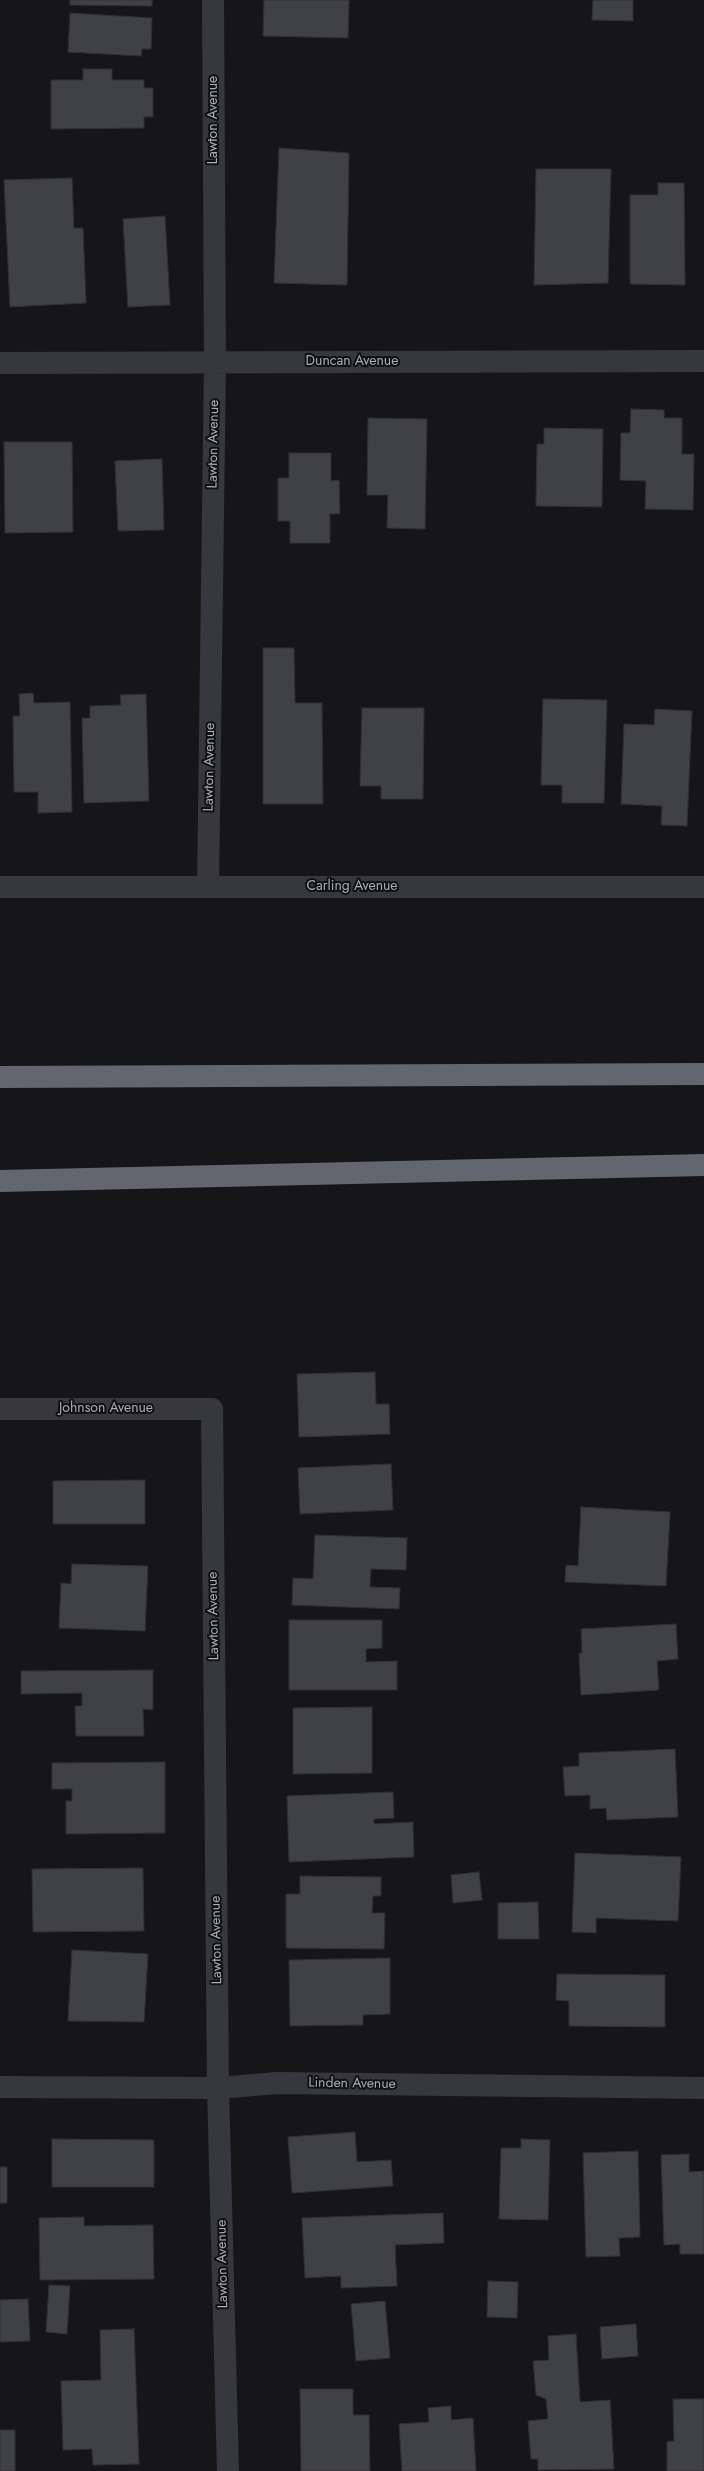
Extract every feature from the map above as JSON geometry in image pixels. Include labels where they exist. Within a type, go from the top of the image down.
[{"type":"highway","points":[[0,1077],[704,1074]]},
{"type":"highway","points":[[0,1181],[704,1165]]},
{"type":"street","name":"Lawton Avenue","points":[[208,887],[215,362],[213,0]]},
{"type":"street","name":"Duncan Avenue","points":[[0,363],[704,361]]},
{"type":"street","name":"Carling Avenue","points":[[0,887],[704,887]]},
{"type":"street","name":"Johnson Avenue","points":[[0,1409],[212,1409]]},
{"type":"street","name":"Lawton Avenue","points":[[212,1409],[218,2088],[228,2471]]},
{"type":"street","name":"Linden Avenue","points":[[0,2087],[218,2088],[277,2083],[704,2088]]},
{"type":"building","points":[[70,0],[152,0],[152,6],[70,5]]},
{"type":"building","points":[[264,0],[349,0],[348,38],[263,36]]},
{"type":"building","points":[[593,0],[633,0],[633,21],[592,20]]},
{"type":"building","points":[[70,13],[152,18],[151,49],[142,49],[141,56],[68,52]]},
{"type":"building","points":[[83,69],[112,69],[112,80],[144,80],[144,88],[153,88],[153,117],[144,117],[144,128],[51,129],[51,80],[83,80]]},
{"type":"building","points":[[279,148],[349,153],[347,285],[274,283]]},
{"type":"building","points":[[536,169],[611,169],[608,283],[534,285]]},
{"type":"building","points":[[72,178],[74,228],[83,228],[86,303],[10,307],[4,180]]},
{"type":"building","points":[[658,183],[684,183],[685,285],[630,284],[630,195],[658,195]]},
{"type":"building","points":[[165,216],[170,305],[128,307],[123,219]]},
{"type":"building","points":[[631,409],[664,410],[664,418],[682,418],[682,454],[694,454],[693,510],[645,509],[646,481],[620,480],[621,433],[630,433]]},
{"type":"building","points":[[368,418],[427,419],[425,529],[387,528],[388,495],[367,495]]},
{"type":"building","points":[[544,428],[603,429],[602,507],[536,506],[537,444],[544,444]]},
{"type":"building","points":[[4,442],[72,442],[73,532],[5,533]]},
{"type":"building","points":[[289,453],[331,453],[331,481],[339,480],[340,514],[330,514],[330,543],[290,543],[290,521],[278,521],[278,478],[289,478]]},
{"type":"building","points":[[162,459],[164,530],[118,531],[115,461]]},
{"type":"building","points":[[263,648],[294,648],[295,703],[322,703],[323,804],[263,804]]},
{"type":"building","points":[[33,693],[34,703],[70,702],[72,812],[38,813],[38,792],[14,792],[13,716],[20,716],[19,694]]},
{"type":"building","points":[[146,694],[149,801],[84,803],[82,718],[90,718],[90,706],[121,705],[120,695]]},
{"type":"building","points":[[543,699],[607,700],[604,803],[562,803],[562,785],[541,785]]},
{"type":"building","points":[[362,708],[424,708],[423,799],[381,799],[381,786],[360,786]]},
{"type":"building","points":[[655,709],[692,711],[687,826],[661,825],[662,806],[621,804],[624,724],[654,725]]},
{"type":"building","points":[[375,1372],[376,1404],[389,1404],[390,1434],[299,1437],[297,1374]]},
{"type":"building","points":[[391,1464],[393,1510],[300,1514],[298,1468]]},
{"type":"building","points":[[145,1480],[145,1524],[53,1524],[53,1481]]},
{"type":"building","points":[[581,1507],[670,1512],[666,1586],[565,1582],[566,1565],[578,1566]]},
{"type":"building","points":[[315,1535],[407,1538],[406,1570],[371,1569],[370,1587],[400,1588],[399,1609],[292,1605],[293,1578],[313,1579]]},
{"type":"building","points":[[72,1564],[148,1566],[145,1631],[59,1628],[61,1583],[71,1584]]},
{"type":"building","points":[[289,1620],[382,1620],[382,1648],[366,1649],[366,1662],[397,1661],[397,1690],[289,1690]]},
{"type":"building","points":[[676,1624],[678,1659],[657,1661],[659,1690],[581,1695],[579,1653],[582,1653],[581,1629]]},
{"type":"building","points":[[153,1670],[153,1710],[143,1709],[144,1736],[76,1736],[75,1706],[82,1706],[82,1693],[21,1694],[21,1671]]},
{"type":"building","points":[[372,1707],[372,1773],[293,1774],[293,1708]]},
{"type":"building","points":[[675,1749],[678,1817],[607,1820],[606,1808],[590,1809],[590,1795],[565,1796],[563,1767],[579,1766],[579,1753]]},
{"type":"building","points":[[165,1762],[165,1833],[66,1834],[66,1801],[72,1801],[72,1789],[52,1789],[52,1763]]},
{"type":"building","points":[[393,1792],[394,1818],[374,1819],[374,1824],[413,1822],[414,1857],[289,1862],[287,1796]]},
{"type":"building","points":[[575,1853],[681,1857],[678,1921],[596,1918],[596,1933],[572,1932]]},
{"type":"building","points":[[143,1868],[144,1931],[33,1932],[32,1869]]},
{"type":"building","points":[[479,1872],[482,1900],[453,1903],[451,1875]]},
{"type":"building","points":[[300,1876],[381,1877],[381,1896],[373,1896],[372,1913],[385,1913],[384,1949],[286,1948],[286,1894],[300,1894]]},
{"type":"building","points":[[538,1902],[539,1939],[498,1939],[498,1903]]},
{"type":"building","points":[[72,1950],[148,1954],[144,2022],[68,2021]]},
{"type":"building","points":[[390,1958],[390,2014],[363,2015],[363,2025],[290,2026],[289,1960]]},
{"type":"building","points":[[557,1974],[665,1975],[665,2027],[569,2026],[569,2001],[556,2000]]},
{"type":"building","points":[[355,2132],[357,2162],[391,2160],[393,2186],[292,2193],[288,2137]]},
{"type":"building","points":[[52,2139],[154,2140],[154,2187],[52,2187]]},
{"type":"building","points":[[521,2139],[550,2140],[548,2220],[499,2219],[501,2148],[521,2148]]},
{"type":"building","points":[[638,2151],[640,2237],[619,2238],[620,2256],[586,2257],[583,2153]]},
{"type":"building","points":[[689,2154],[689,2172],[704,2171],[704,2254],[680,2254],[680,2244],[664,2245],[661,2155]]},
{"type":"building","points":[[0,2167],[7,2167],[7,2203],[0,2203]]},
{"type":"building","points":[[443,2213],[444,2243],[395,2245],[397,2286],[341,2288],[341,2276],[305,2278],[302,2218]]},
{"type":"building","points":[[84,2217],[84,2226],[153,2225],[154,2279],[40,2280],[39,2218]]},
{"type":"building","points":[[488,2281],[518,2282],[517,2318],[487,2317]]},
{"type":"building","points":[[49,2285],[70,2286],[67,2334],[46,2332]]},
{"type":"building","points":[[28,2299],[30,2341],[0,2342],[0,2300]]},
{"type":"building","points":[[385,2301],[390,2358],[356,2361],[351,2304]]},
{"type":"building","points":[[636,2324],[638,2356],[602,2359],[600,2327]]},
{"type":"building","points":[[134,2329],[139,2464],[93,2465],[92,2449],[63,2450],[61,2381],[101,2380],[100,2330]]},
{"type":"building","points":[[576,2334],[580,2402],[610,2400],[614,2469],[538,2470],[538,2459],[531,2459],[528,2421],[548,2419],[546,2399],[536,2395],[533,2361],[549,2360],[548,2336]]},
{"type":"building","points":[[300,2389],[353,2389],[353,2415],[369,2415],[370,2471],[301,2471]]},
{"type":"building","points":[[673,2399],[704,2399],[704,2471],[667,2471],[667,2442],[674,2441]]},
{"type":"building","points":[[451,2406],[451,2420],[473,2418],[476,2471],[402,2471],[399,2424],[429,2422],[428,2408]]},
{"type":"building","points":[[0,2430],[15,2430],[15,2471],[0,2471]]}]
